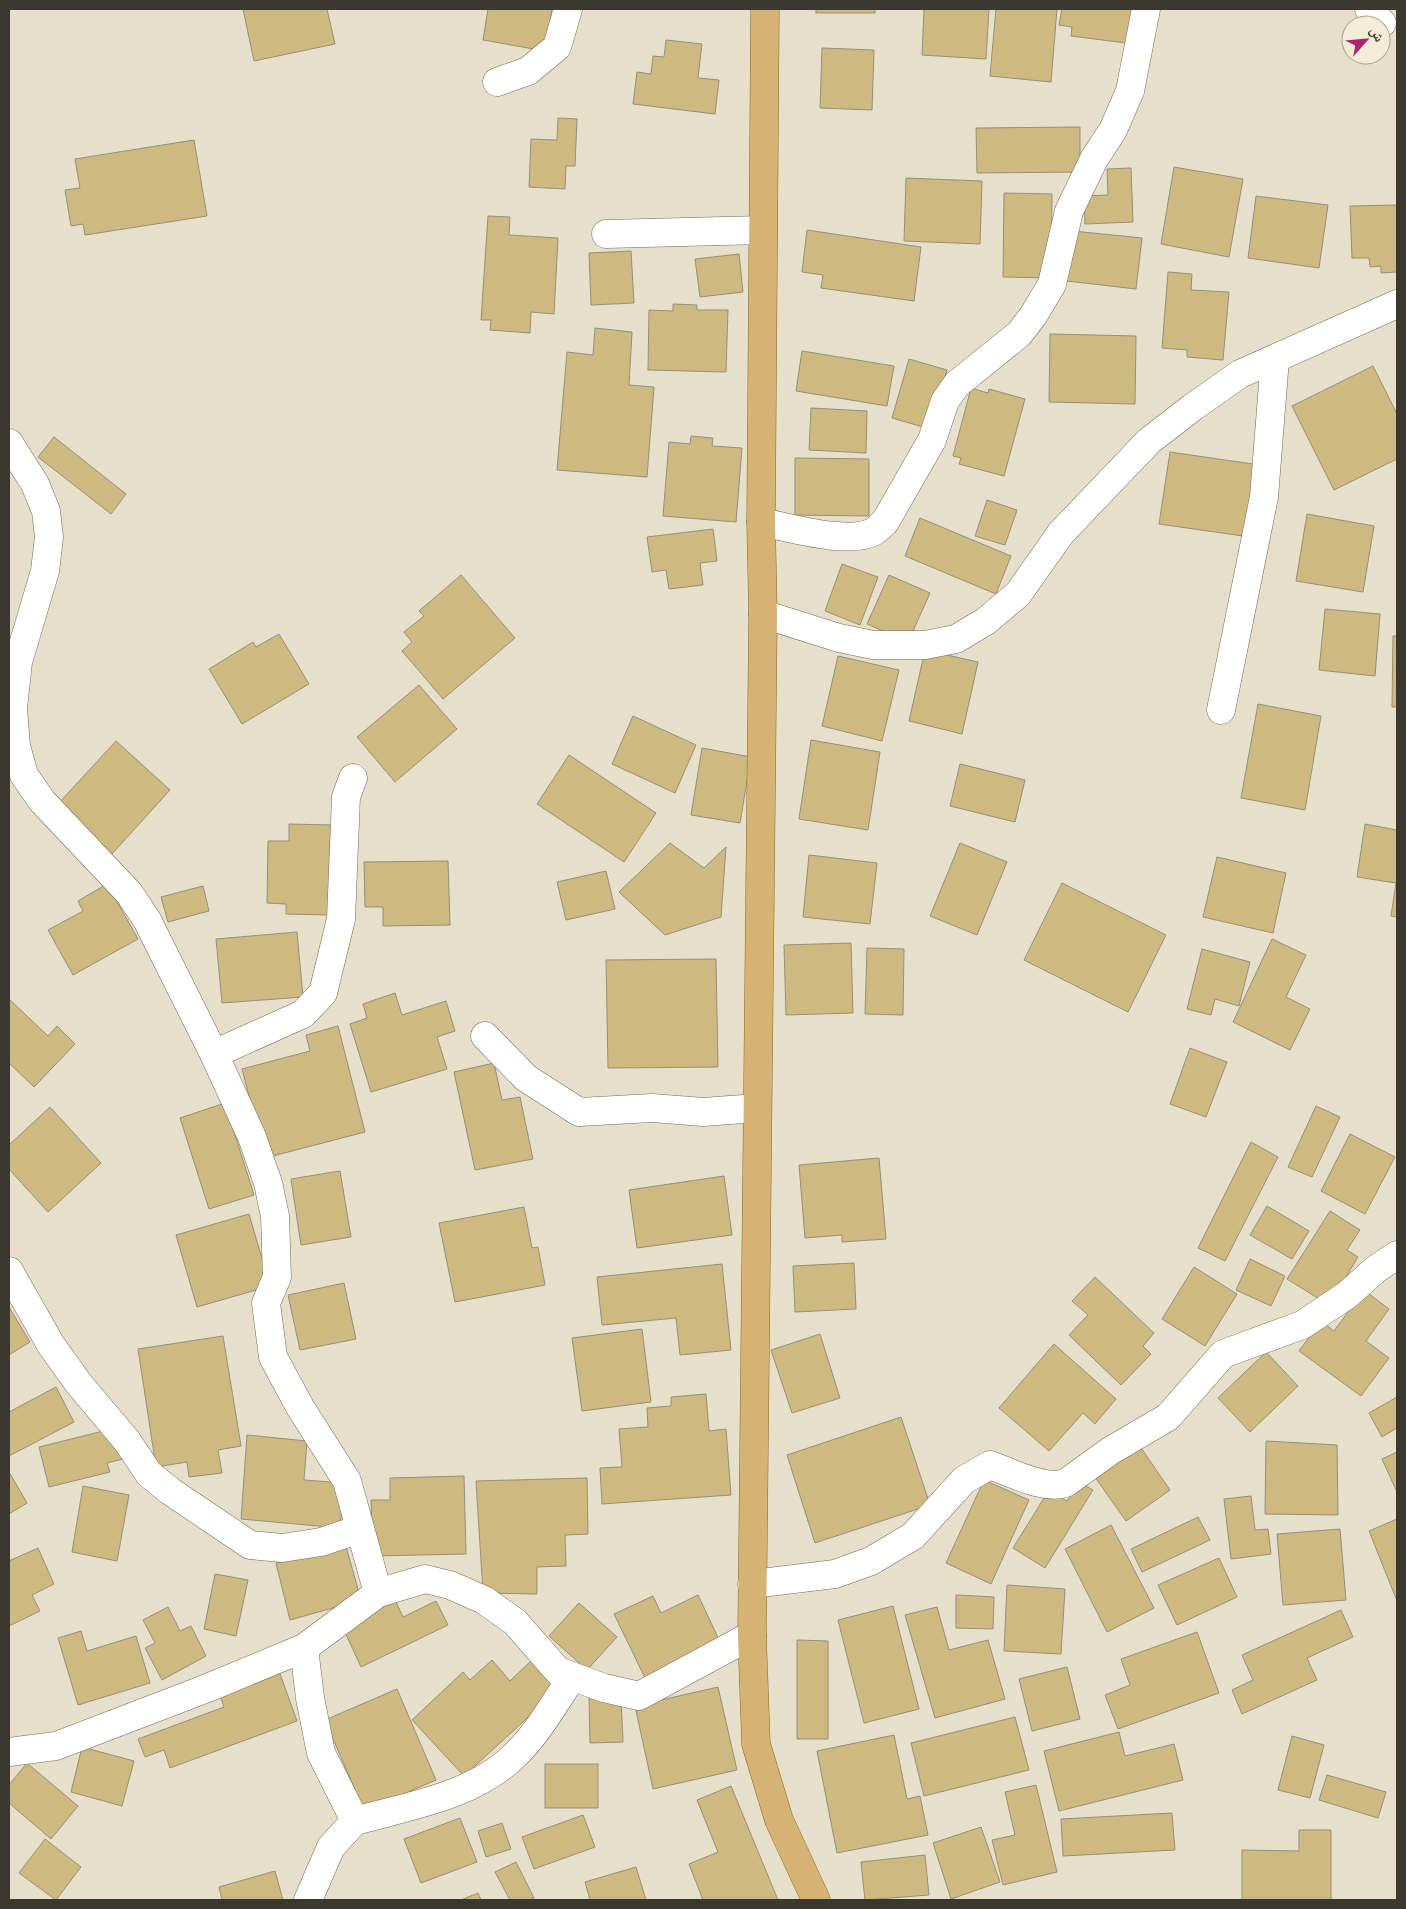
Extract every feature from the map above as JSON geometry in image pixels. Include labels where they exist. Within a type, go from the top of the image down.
[{"type":"main road","points":[[765,9],[761,522],[763,614],[752,1635],[756,1744],[779,1820],[816,1900]]},
{"type":"street","points":[[497,82],[528,71],[556,47],[568,9]]},
{"type":"street","points":[[761,522],[833,535],[858,536],[873,532],[885,522],[932,440],[945,402],[957,384],[1019,334],[1033,316],[1052,284],[1069,211],[1094,159],[1112,130],[1130,91],[1146,9]]},
{"type":"street","points":[[606,234],[763,230]]},
{"type":"street","points":[[763,614],[873,646],[925,645],[956,639],[986,622],[1018,594],[1062,533],[1149,441],[1193,407],[1240,374],[1397,304]]},
{"type":"street","points":[[1221,710],[1264,497],[1275,358]]},
{"type":"street","points":[[9,443],[35,484],[46,512],[49,537],[46,571],[18,662],[13,708],[16,746],[24,775],[42,801],[129,893],[147,920],[214,1054],[252,1137],[268,1183],[275,1216],[277,1277],[266,1303],[273,1357],[300,1406],[347,1481],[378,1593]]},
{"type":"street","points":[[214,1054],[303,1014],[323,993],[341,919],[346,797],[353,778]]},
{"type":"street","points":[[485,1036],[526,1078],[579,1112],[652,1108],[703,1112],[757,1108]]},
{"type":"street","points":[[752,1584],[835,1574],[871,1561],[913,1536],[964,1480],[990,1465],[1053,1486],[1067,1482],[1110,1451],[1168,1417],[1223,1354],[1302,1325],[1347,1295],[1376,1269],[1397,1255]]},
{"type":"street","points":[[9,1271],[51,1346],[78,1384],[127,1441],[149,1474],[170,1491],[250,1545],[282,1548],[321,1542],[360,1529]]},
{"type":"street","points":[[9,1752],[56,1746],[206,1689],[304,1648],[378,1593],[425,1578],[450,1585],[484,1600],[515,1622],[558,1672],[639,1696],[752,1635]]},
{"type":"street","points":[[304,1648],[310,1698],[321,1753],[355,1821]]},
{"type":"street","points":[[308,1900],[331,1847],[355,1821],[419,1805],[453,1793],[488,1776],[513,1758],[530,1738],[572,1677]]},
{"type":"building","points":[[243,9],[327,9],[335,44],[254,61]]},
{"type":"building","points":[[488,9],[552,9],[545,51],[483,40]]},
{"type":"building","points":[[816,9],[875,9],[875,13],[816,13]]},
{"type":"building","points":[[924,9],[989,9],[986,59],[922,55]]},
{"type":"building","points":[[996,9],[1057,9],[1051,82],[990,76]]},
{"type":"building","points":[[1062,9],[1139,9],[1134,44],[1071,36],[1072,27],[1059,25]]},
{"type":"building","points":[[666,40],[702,44],[698,78],[719,80],[715,114],[633,104],[637,72],[651,74],[653,56],[664,57]]},
{"type":"building","points":[[822,48],[874,50],[872,110],[820,108]]},
{"type":"building","points":[[558,118],[577,119],[575,166],[566,166],[565,189],[529,187],[531,139],[557,140]]},
{"type":"building","points":[[1080,127],[1080,172],[977,173],[976,128]]},
{"type":"building","points":[[194,140],[207,216],[85,235],[83,224],[71,226],[65,190],[80,188],[75,159]]},
{"type":"building","points":[[1174,167],[1243,179],[1229,257],[1161,244]]},
{"type":"building","points":[[1131,168],[1133,222],[1085,224],[1084,196],[1108,195],[1107,169]]},
{"type":"building","points":[[906,178],[982,181],[980,244],[904,241]]},
{"type":"building","points":[[1004,193],[1052,194],[1051,278],[1003,277]]},
{"type":"building","points":[[1256,196],[1328,205],[1319,268],[1248,258]]},
{"type":"building","points":[[1397,205],[1397,272],[1381,273],[1381,266],[1370,267],[1369,258],[1352,258],[1350,206]]},
{"type":"building","points":[[488,216],[510,217],[509,235],[558,238],[554,314],[531,312],[530,333],[490,330],[491,320],[481,320]]},
{"type":"building","points":[[807,230],[921,247],[914,301],[821,288],[823,275],[802,272]]},
{"type":"building","points":[[1073,231],[1142,238],[1136,289],[1067,281]]},
{"type":"building","points":[[631,251],[634,303],[591,305],[589,253]]},
{"type":"building","points":[[739,254],[743,292],[700,297],[695,259]]},
{"type":"building","points":[[1168,272],[1192,274],[1191,290],[1229,292],[1223,360],[1187,357],[1187,350],[1162,348]]},
{"type":"building","points":[[673,304],[697,305],[697,310],[728,310],[726,372],[648,370],[649,310],[673,311]]},
{"type":"building","points":[[595,328],[632,332],[629,385],[654,387],[647,477],[557,470],[567,352],[593,355]]},
{"type":"building","points":[[1050,334],[1136,336],[1135,404],[1049,402]]},
{"type":"building","points":[[802,351],[894,366],[887,406],[796,391]]},
{"type":"building","points":[[909,359],[947,370],[930,429],[892,418]]},
{"type":"building","points":[[1373,366],[1397,414],[1397,459],[1334,490],[1292,406]]},
{"type":"building","points":[[971,388],[988,393],[989,389],[1025,399],[1004,476],[959,464],[961,458],[953,456]]},
{"type":"building","points":[[811,408],[867,411],[866,453],[809,450]]},
{"type":"building","points":[[691,436],[713,438],[712,446],[742,448],[736,522],[663,516],[669,442],[690,444]]},
{"type":"building","points":[[54,437],[126,494],[111,514],[38,457]]},
{"type":"building","points":[[1170,452],[1260,465],[1250,537],[1159,524]]},
{"type":"building","points":[[795,458],[869,459],[869,516],[795,515]]},
{"type":"building","points":[[987,500],[1017,510],[1005,545],[975,536]]},
{"type":"building","points":[[1307,514],[1374,526],[1363,592],[1296,581]]},
{"type":"building","points":[[920,518],[1011,556],[996,594],[905,556]]},
{"type":"building","points":[[713,529],[717,561],[700,563],[703,585],[669,589],[666,570],[652,572],[647,537]]},
{"type":"building","points":[[842,564],[878,577],[860,625],[825,611]]},
{"type":"building","points":[[461,575],[515,638],[443,699],[402,651],[412,642],[404,632],[424,616],[419,611]]},
{"type":"building","points":[[889,575],[930,593],[908,642],[867,624]]},
{"type":"building","points":[[1325,609],[1380,614],[1375,676],[1319,670]]},
{"type":"building","points":[[279,634],[309,684],[242,724],[209,669],[253,642],[256,647]]},
{"type":"building","points":[[1393,636],[1397,636],[1397,707],[1392,707]]},
{"type":"building","points":[[925,650],[978,662],[962,734],[909,721]]},
{"type":"building","points":[[838,656],[899,670],[882,741],[822,726]]},
{"type":"building","points":[[419,685],[457,729],[395,782],[357,737]]},
{"type":"building","points":[[1258,704],[1321,716],[1305,810],[1241,798]]},
{"type":"building","points":[[633,716],[696,745],[675,793],[612,764]]},
{"type":"building","points":[[811,740],[880,752],[868,830],[799,819]]},
{"type":"building","points":[[116,741],[170,790],[111,855],[57,805]]},
{"type":"building","points":[[702,748],[751,757],[740,823],[691,815]]},
{"type":"building","points":[[569,755],[656,813],[624,862],[537,804]]},
{"type":"building","points":[[960,764],[1025,780],[1015,822],[950,806]]},
{"type":"building","points":[[289,824],[331,825],[328,915],[286,914],[286,904],[267,903],[268,841],[289,841]]},
{"type":"building","points":[[1365,824],[1397,830],[1397,917],[1391,916],[1396,883],[1357,877]]},
{"type":"building","points":[[670,843],[704,868],[726,847],[721,917],[665,935],[619,892]]},
{"type":"building","points":[[960,843],[1007,862],[977,935],[930,916]]},
{"type":"building","points":[[809,855],[877,863],[870,924],[803,917]]},
{"type":"building","points":[[1217,857],[1286,873],[1273,933],[1203,917]]},
{"type":"building","points":[[448,861],[450,925],[383,926],[383,907],[365,907],[364,862]]},
{"type":"building","points":[[606,871],[615,909],[566,920],[557,882]]},
{"type":"building","points":[[1062,883],[1166,935],[1128,1012],[1024,960]]},
{"type":"building","points":[[107,884],[138,939],[73,975],[48,930],[83,911],[78,901]]},
{"type":"building","points":[[203,886],[209,911],[168,922],[161,897]]},
{"type":"building","points":[[297,932],[303,997],[222,1003],[216,939]]},
{"type":"building","points":[[1272,939],[1306,955],[1286,997],[1310,1009],[1290,1050],[1233,1022]]},
{"type":"building","points":[[851,943],[853,1013],[786,1015],[784,945]]},
{"type":"building","points":[[867,948],[904,949],[903,1015],[865,1014]]},
{"type":"building","points":[[1202,949],[1250,962],[1239,1006],[1215,999],[1211,1015],[1187,1009]]},
{"type":"building","points":[[716,959],[718,1067],[608,1068],[606,960]]},
{"type":"building","points":[[395,993],[402,1015],[446,1001],[455,1031],[437,1037],[447,1069],[371,1092],[350,1024],[367,1018],[363,1004]]},
{"type":"building","points":[[9,999],[48,1036],[57,1026],[75,1044],[34,1087],[9,1063]]},
{"type":"building","points":[[338,1026],[365,1132],[265,1158],[242,1069],[310,1051],[306,1035]]},
{"type":"building","points":[[1190,1048],[1227,1062],[1206,1117],[1170,1104]]},
{"type":"building","points":[[494,1063],[502,1100],[520,1097],[533,1159],[475,1170],[454,1072]]},
{"type":"building","points":[[225,1103],[254,1195],[209,1209],[180,1118]]},
{"type":"building","points":[[1316,1106],[1340,1117],[1312,1177],[1288,1167]]},
{"type":"building","points":[[50,1107],[101,1163],[48,1212],[9,1169],[9,1145]]},
{"type":"building","points":[[1350,1134],[1395,1157],[1365,1214],[1321,1191]]},
{"type":"building","points":[[1251,1142],[1278,1157],[1225,1261],[1198,1248]]},
{"type":"building","points":[[879,1158],[886,1239],[842,1242],[842,1235],[805,1238],[799,1165]]},
{"type":"building","points":[[340,1171],[351,1237],[301,1245],[291,1179]]},
{"type":"building","points":[[724,1176],[732,1235],[637,1248],[629,1190]]},
{"type":"building","points":[[1267,1206],[1309,1231],[1292,1259],[1250,1235]]},
{"type":"building","points":[[524,1207],[532,1248],[538,1247],[545,1285],[455,1302],[439,1223]]},
{"type":"building","points":[[1330,1211],[1360,1230],[1347,1250],[1358,1257],[1329,1305],[1287,1279]]},
{"type":"building","points":[[249,1214],[270,1286],[197,1307],[176,1235]]},
{"type":"building","points":[[1250,1259],[1285,1276],[1271,1306],[1236,1290]]},
{"type":"building","points":[[854,1263],[856,1309],[795,1312],[793,1266]]},
{"type":"building","points":[[722,1264],[731,1350],[680,1355],[676,1318],[602,1325],[597,1277]]},
{"type":"building","points":[[1194,1267],[1237,1294],[1205,1346],[1162,1319]]},
{"type":"building","points":[[1095,1277],[1154,1333],[1143,1346],[1151,1354],[1121,1385],[1069,1335],[1088,1315],[1072,1301]]},
{"type":"building","points":[[344,1283],[356,1339],[300,1350],[288,1295]]},
{"type":"building","points":[[1364,1290],[1389,1309],[1366,1341],[1389,1358],[1361,1396],[1299,1351],[1321,1321],[1334,1331]]},
{"type":"building","points":[[9,1307],[30,1342],[9,1355]]},
{"type":"building","points":[[642,1329],[651,1402],[582,1411],[572,1338]]},
{"type":"building","points":[[820,1334],[840,1398],[792,1413],[771,1350]]},
{"type":"building","points":[[223,1336],[241,1446],[218,1450],[222,1473],[189,1477],[187,1462],[156,1467],[138,1349]]},
{"type":"building","points":[[1054,1344],[1116,1399],[1095,1424],[1083,1413],[1049,1451],[999,1408]]},
{"type":"building","points":[[1266,1352],[1298,1386],[1250,1432],[1218,1398]]},
{"type":"building","points":[[56,1387],[74,1422],[9,1456],[9,1412]]},
{"type":"building","points":[[706,1394],[709,1431],[726,1429],[731,1495],[602,1504],[600,1468],[622,1467],[619,1429],[648,1427],[647,1408],[671,1406],[671,1397]]},
{"type":"building","points":[[1397,1397],[1397,1428],[1382,1437],[1369,1413]]},
{"type":"building","points":[[901,1417],[930,1505],[815,1543],[787,1455]]},
{"type":"building","points":[[115,1428],[123,1459],[107,1463],[110,1472],[49,1487],[39,1447]]},
{"type":"building","points":[[247,1435],[307,1441],[304,1480],[344,1483],[340,1528],[241,1519]]},
{"type":"building","points":[[1266,1441],[1337,1445],[1338,1515],[1265,1514]]},
{"type":"building","points":[[1137,1442],[1170,1490],[1126,1521],[1092,1473]]},
{"type":"building","points":[[1397,1452],[1397,1492],[1382,1459]]},
{"type":"building","points":[[9,1472],[27,1503],[9,1514]]},
{"type":"building","points":[[464,1476],[466,1554],[373,1556],[371,1500],[390,1500],[390,1478]]},
{"type":"building","points":[[587,1478],[588,1534],[565,1535],[566,1566],[537,1567],[537,1594],[483,1593],[476,1481]]},
{"type":"building","points":[[984,1480],[1029,1500],[991,1584],[946,1563]]},
{"type":"building","points":[[1079,1482],[1093,1490],[1045,1568],[1013,1548],[1049,1490],[1067,1501]]},
{"type":"building","points":[[83,1486],[129,1495],[117,1561],[72,1552]]},
{"type":"building","points":[[1251,1496],[1255,1530],[1268,1529],[1271,1554],[1231,1559],[1224,1499]]},
{"type":"building","points":[[1198,1517],[1210,1540],[1142,1572],[1131,1549]]},
{"type":"building","points":[[1397,1519],[1397,1601],[1369,1531]]},
{"type":"building","points":[[1111,1525],[1154,1608],[1107,1632],[1065,1549]]},
{"type":"building","points":[[1340,1529],[1346,1600],[1283,1605],[1277,1534]]},
{"type":"building","points":[[345,1543],[361,1600],[290,1620],[276,1563]]},
{"type":"building","points":[[38,1548],[54,1584],[32,1595],[40,1611],[9,1626],[9,1561]]},
{"type":"building","points":[[1219,1558],[1237,1597],[1177,1625],[1158,1585]]},
{"type":"building","points":[[215,1574],[248,1580],[236,1636],[204,1629]]},
{"type":"building","points":[[1007,1585],[1065,1589],[1061,1654],[1004,1651]]},
{"type":"building","points":[[698,1595],[721,1644],[646,1680],[614,1614],[653,1596],[661,1613]]},
{"type":"building","points":[[956,1595],[994,1597],[993,1629],[956,1628]]},
{"type":"building","points":[[395,1600],[403,1617],[436,1601],[448,1625],[361,1667],[344,1630]]},
{"type":"building","points":[[579,1603],[617,1637],[587,1670],[549,1636]]},
{"type":"building","points":[[893,1606],[919,1709],[864,1723],[838,1620]]},
{"type":"building","points":[[168,1607],[180,1631],[191,1626],[206,1656],[162,1680],[145,1648],[155,1643],[143,1620]]},
{"type":"building","points":[[937,1607],[949,1650],[988,1640],[1005,1699],[935,1718],[905,1615]]},
{"type":"building","points":[[1341,1610],[1353,1637],[1307,1658],[1317,1680],[1242,1714],[1232,1690],[1253,1680],[1242,1655]]},
{"type":"building","points":[[81,1631],[87,1651],[136,1636],[150,1683],[78,1705],[58,1638]]},
{"type":"building","points":[[1197,1632],[1219,1693],[1118,1729],[1105,1695],[1130,1685],[1121,1659]]},
{"type":"building","points":[[797,1640],[828,1641],[828,1739],[797,1739]]},
{"type":"building","points":[[534,1658],[560,1688],[464,1776],[412,1720],[463,1672],[470,1680],[492,1660],[510,1681]]},
{"type":"building","points":[[1067,1667],[1080,1719],[1032,1731],[1019,1679]]},
{"type":"building","points":[[279,1671],[297,1721],[170,1768],[164,1750],[145,1757],[138,1739],[224,1707],[219,1693]]},
{"type":"building","points":[[718,1687],[737,1770],[653,1789],[635,1706]]},
{"type":"building","points":[[397,1689],[436,1780],[364,1811],[325,1720]]},
{"type":"building","points":[[589,1697],[621,1697],[623,1742],[590,1743]]},
{"type":"building","points":[[1015,1717],[1029,1770],[924,1796],[911,1743]]},
{"type":"building","points":[[1119,1732],[1125,1756],[1174,1744],[1183,1780],[1059,1811],[1044,1751]]},
{"type":"building","points":[[894,1735],[907,1799],[920,1796],[928,1835],[837,1853],[817,1751]]},
{"type":"building","points":[[1292,1736],[1324,1745],[1310,1798],[1278,1790]]},
{"type":"building","points":[[82,1747],[134,1761],[122,1806],[71,1792]]},
{"type":"building","points":[[27,1763],[78,1806],[51,1839],[9,1803],[9,1785]]},
{"type":"building","points":[[545,1764],[598,1764],[598,1808],[545,1808]]},
{"type":"building","points":[[1327,1775],[1386,1792],[1378,1818],[1319,1800]]},
{"type":"building","points":[[1036,1785],[1057,1872],[1003,1885],[992,1840],[1015,1835],[1005,1792]]},
{"type":"building","points":[[731,1786],[778,1900],[703,1900],[689,1864],[718,1852],[697,1800]]},
{"type":"building","points":[[1172,1813],[1175,1850],[1063,1856],[1061,1819]]},
{"type":"building","points":[[583,1815],[595,1847],[534,1869],[522,1837]]},
{"type":"building","points":[[460,1818],[477,1862],[421,1883],[404,1839]]},
{"type":"building","points":[[502,1823],[511,1849],[486,1857],[478,1831]]},
{"type":"building","points":[[981,1827],[1000,1882],[951,1899],[933,1843]]},
{"type":"building","points":[[1299,1830],[1331,1830],[1331,1900],[1242,1900],[1242,1850],[1299,1851]]},
{"type":"building","points":[[45,1839],[81,1867],[56,1900],[19,1873]]},
{"type":"building","points":[[925,1855],[929,1895],[865,1900],[861,1862]]},
{"type":"building","points":[[516,1862],[534,1898],[530,1900],[510,1900],[495,1872]]},
{"type":"building","points":[[636,1867],[646,1900],[590,1900],[585,1882]]},
{"type":"building","points":[[275,1871],[283,1900],[222,1900],[219,1887]]},
{"type":"building","points":[[478,1893],[481,1900],[461,1900]]}]
